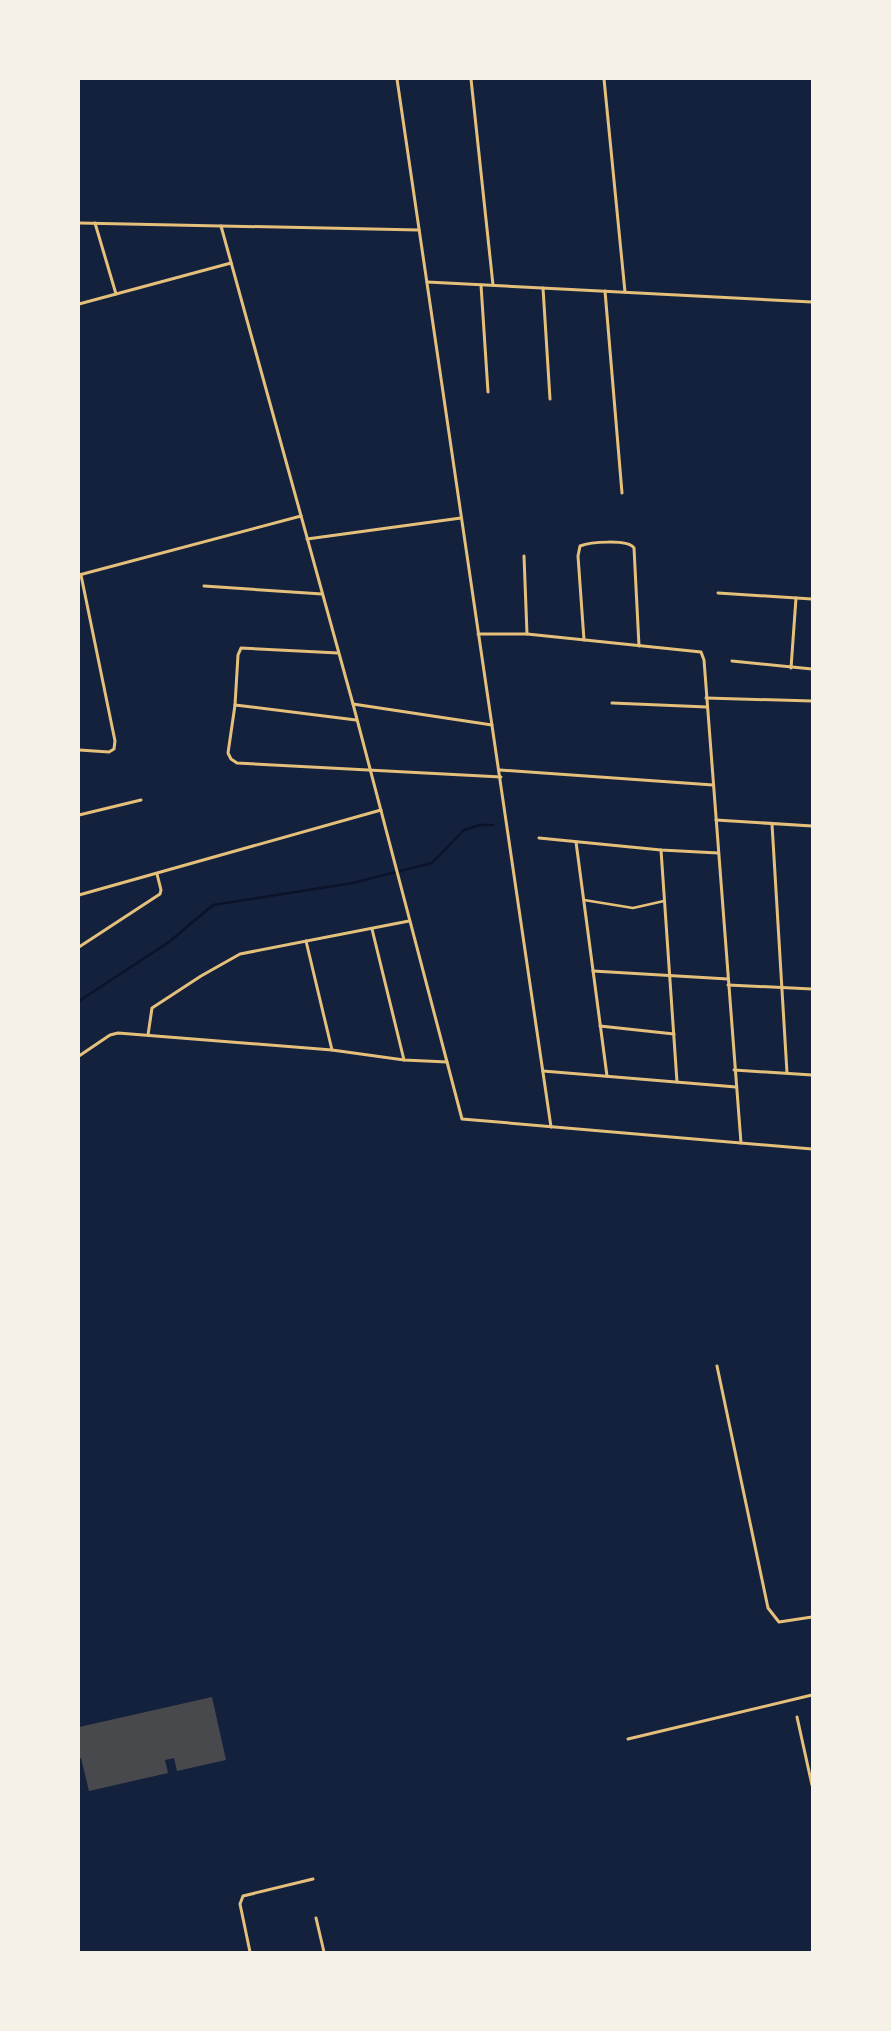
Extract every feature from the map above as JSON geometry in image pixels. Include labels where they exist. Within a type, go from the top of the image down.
[{"type":"street","points":[[397,79],[552,1127]]},
{"type":"street","points":[[471,79],[493,285]]},
{"type":"street","points":[[604,79],[625,292]]},
{"type":"street","points":[[79,223],[419,230]]},
{"type":"street","points":[[95,223],[116,294]]},
{"type":"street","points":[[221,226],[353,704],[462,1119],[812,1149]]},
{"type":"street","points":[[79,304],[231,262]]},
{"type":"street","points":[[427,282],[812,302]]},
{"type":"street","points":[[481,285],[488,392]]},
{"type":"street","points":[[543,288],[550,399]]},
{"type":"street","points":[[606,291],[622,493]]},
{"type":"street","points":[[79,750],[109,752],[114,748],[115,741],[80,575],[300,516]]},
{"type":"street","points":[[307,539],[461,518]]},
{"type":"street","points":[[584,640],[578,556],[580,546],[588,543],[626,543],[634,548],[639,646]]},
{"type":"street","points":[[524,556],[527,634]]},
{"type":"street","points":[[204,586],[322,594]]},
{"type":"street","points":[[718,593],[812,599]]},
{"type":"street","points":[[791,668],[796,598]]},
{"type":"street","points":[[478,634],[527,634],[701,652],[704,660],[741,1143]]},
{"type":"street","points":[[338,653],[242,648],[238,655],[235,705],[228,753],[231,759],[237,763],[501,777]]},
{"type":"street","points":[[732,661],[812,669]]},
{"type":"street","points":[[706,698],[812,701]]},
{"type":"street","points":[[612,703],[707,707]]},
{"type":"street","points":[[353,704],[492,725]]},
{"type":"street","points":[[235,705],[356,720]]},
{"type":"street","points":[[500,770],[713,785]]},
{"type":"street","points":[[79,816],[141,800]]},
{"type":"street","points":[[79,895],[381,810]]},
{"type":"street","points":[[716,820],[812,826]]},
{"type":"street","points":[[772,824],[787,1073]]},
{"type":"street","points":[[539,838],[661,850],[718,853]]},
{"type":"street","points":[[576,842],[607,1076]]},
{"type":"street","points":[[661,850],[677,1082]]},
{"type":"street","points":[[79,947],[160,894],[162,890],[157,874]]},
{"type":"street","points":[[583,900],[633,908],[664,901]]},
{"type":"street","points":[[148,1035],[152,1008],[201,976],[240,954],[409,921]]},
{"type":"street","points":[[372,929],[404,1060]]},
{"type":"street","points":[[306,941],[332,1050]]},
{"type":"street","points":[[593,971],[728,979]]},
{"type":"street","points":[[728,985],[812,989]]},
{"type":"street","points":[[600,1026],[674,1034]]},
{"type":"street","points":[[79,1056],[110,1035],[148,1035],[332,1050],[404,1060],[447,1062]]},
{"type":"street","points":[[734,1070],[812,1075]]},
{"type":"street","points":[[543,1071],[736,1087]]},
{"type":"street","points":[[717,1366],[768,1608],[779,1622],[812,1617]]},
{"type":"street","points":[[628,1739],[812,1695]]},
{"type":"street","points":[[797,1718],[812,1785]]},
{"type":"street","points":[[250,1952],[240,1904],[243,1896],[313,1879]]},
{"type":"street","points":[[316,1918],[324,1952]]},
{"type":"building","points":[[212,1697],[226,1760],[177,1771],[174,1758],[165,1760],[168,1773],[89,1791],[81,1758],[79,1759],[79,1727]]},
{"type":"waterway","points":[[79,1001],[169,942],[213,905],[353,883],[432,863],[464,830],[480,825],[493,825]]}]
